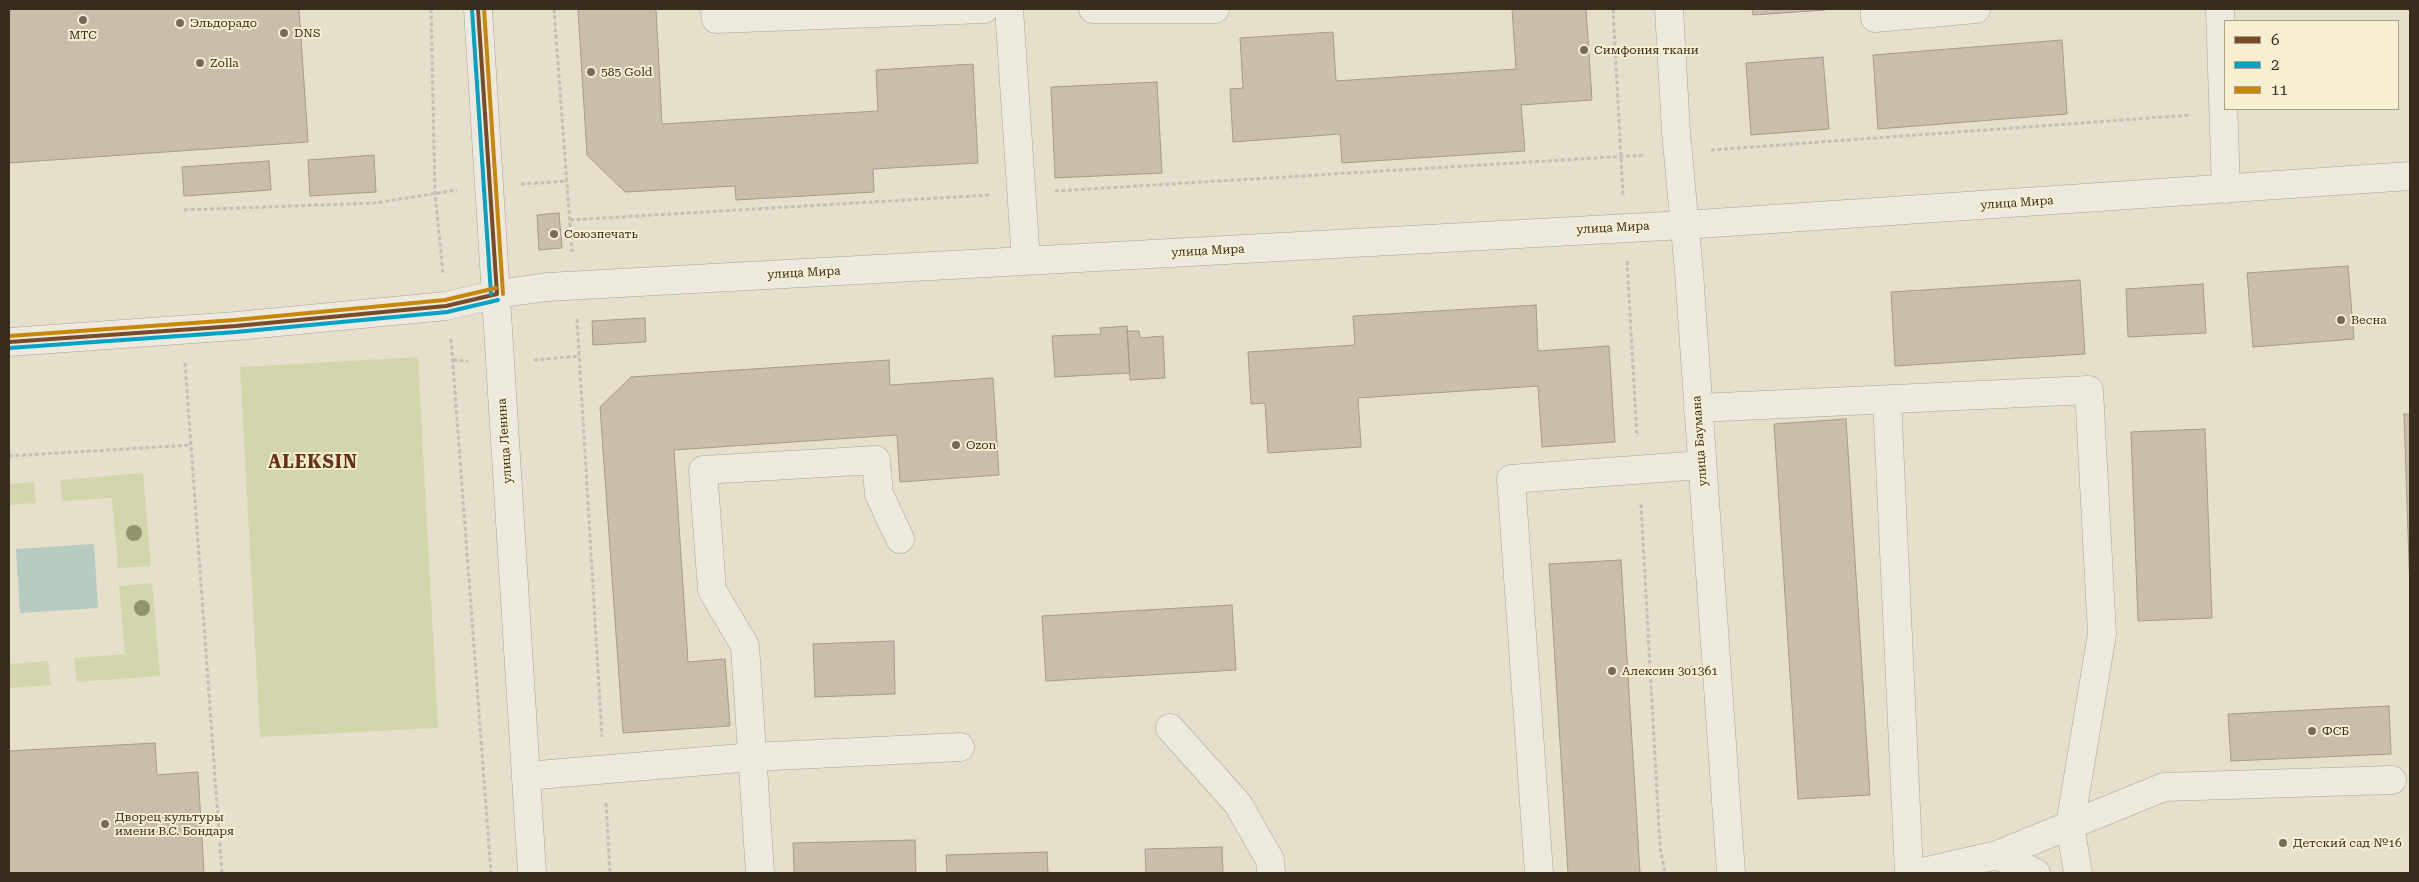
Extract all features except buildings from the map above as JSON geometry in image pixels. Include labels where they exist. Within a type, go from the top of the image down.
[{"type":"street","name":"улица Ленина","points":[[478,9],[532,873]]},
{"type":"street","points":[[715,9],[716,19],[984,9]]},
{"type":"street","points":[[1009,9],[1026,261]]},
{"type":"street","points":[[1092,9],[1215,9]]},
{"type":"street","name":"улица Баумана","points":[[1669,9],[1732,873]]},
{"type":"street","points":[[1875,9],[1876,18],[1976,9]]},
{"type":"street","points":[[2220,9],[2226,189]]},
{"type":"street","name":"улица Мира","points":[[9,342],[183,330],[446,306],[497,294],[575,285],[1684,225],[2410,176]]},
{"type":"street","points":[[1698,408],[2089,390],[2102,634],[2070,825],[2078,873]]},
{"type":"street","points":[[1887,400],[1909,873]]},
{"type":"street","points":[[760,873],[745,646],[712,590],[703,470],[876,460],[879,494],[900,539]]},
{"type":"street","points":[[1540,873],[1511,479],[1702,465]]},
{"type":"street","points":[[1170,728],[1238,804],[1270,860],[1271,873]]},
{"type":"street","points":[[526,776],[752,757],[960,747]]},
{"type":"street","points":[[1919,873],[1997,855],[2164,787],[2392,780]]},
{"type":"street","points":[[1997,855],[2036,873]]},
{"type":"path","points":[[431,9],[435,194],[453,360],[491,873]]},
{"type":"path","points":[[554,9],[575,285],[610,873]]},
{"type":"path","points":[[570,220],[1678,153],[2223,112]]},
{"type":"path","points":[[184,210],[375,203],[490,186],[567,181]]},
{"type":"path","points":[[183,330],[222,873]]},
{"type":"path","points":[[9,456],[191,445]]},
{"type":"green space","points":[[418,357],[438,728],[260,737],[240,367]]},
{"type":"green space","points":[[143,473],[151,566],[118,568],[112,498],[62,501],[60,480]]},
{"type":"green space","points":[[34,482],[36,503],[9,505],[9,484]]},
{"type":"green space","points":[[152,583],[160,676],[77,682],[74,658],[125,654],[119,586]]},
{"type":"green space","points":[[48,661],[51,685],[9,688],[9,664]]},
{"type":"shaded area","points":[[94,544],[98,608],[20,613],[16,549]]},
{"type":"transit line","name":"2","points":[[472,9],[491,294]]},
{"type":"transit line","name":"6","points":[[478,9],[497,294]]},
{"type":"transit line","name":"11","points":[[484,9],[503,294]]},
{"type":"transit line","name":"11","points":[[9,336],[235,320],[445,300],[496,288]]},
{"type":"transit line","name":"6","points":[[9,342],[236,326],[446,306],[497,294]]},
{"type":"transit line","name":"2","points":[[9,348],[236,332],[447,312],[498,300]]},
{"type":"place","name":"МТС","points":[[83,20]]},
{"type":"place","name":"Эльдорадо","points":[[180,23]]},
{"type":"place","name":"DNS","points":[[284,33]]},
{"type":"place","name":"Симфония ткани","points":[[1584,50]]},
{"type":"place","name":"Zolla","points":[[200,63]]},
{"type":"place","name":"585 Gold","points":[[591,72]]},
{"type":"place","name":"Союзпечать","points":[[554,234]]},
{"type":"place","name":"Весна","points":[[2341,320]]},
{"type":"place","name":"Ozon","points":[[956,445]]},
{"type":"place","name":"Алексин 301361","points":[[1612,671]]},
{"type":"place","name":"ФСБ","points":[[2312,731]]},
{"type":"place","name":"Дворец культуры имени В.С. Бондаря","points":[[105,824]]},
{"type":"place","name":"Детский сад №16","points":[[2283,843]]},
{"type":"district","name":"ALEKSIN","points":[[313,463]]}]
